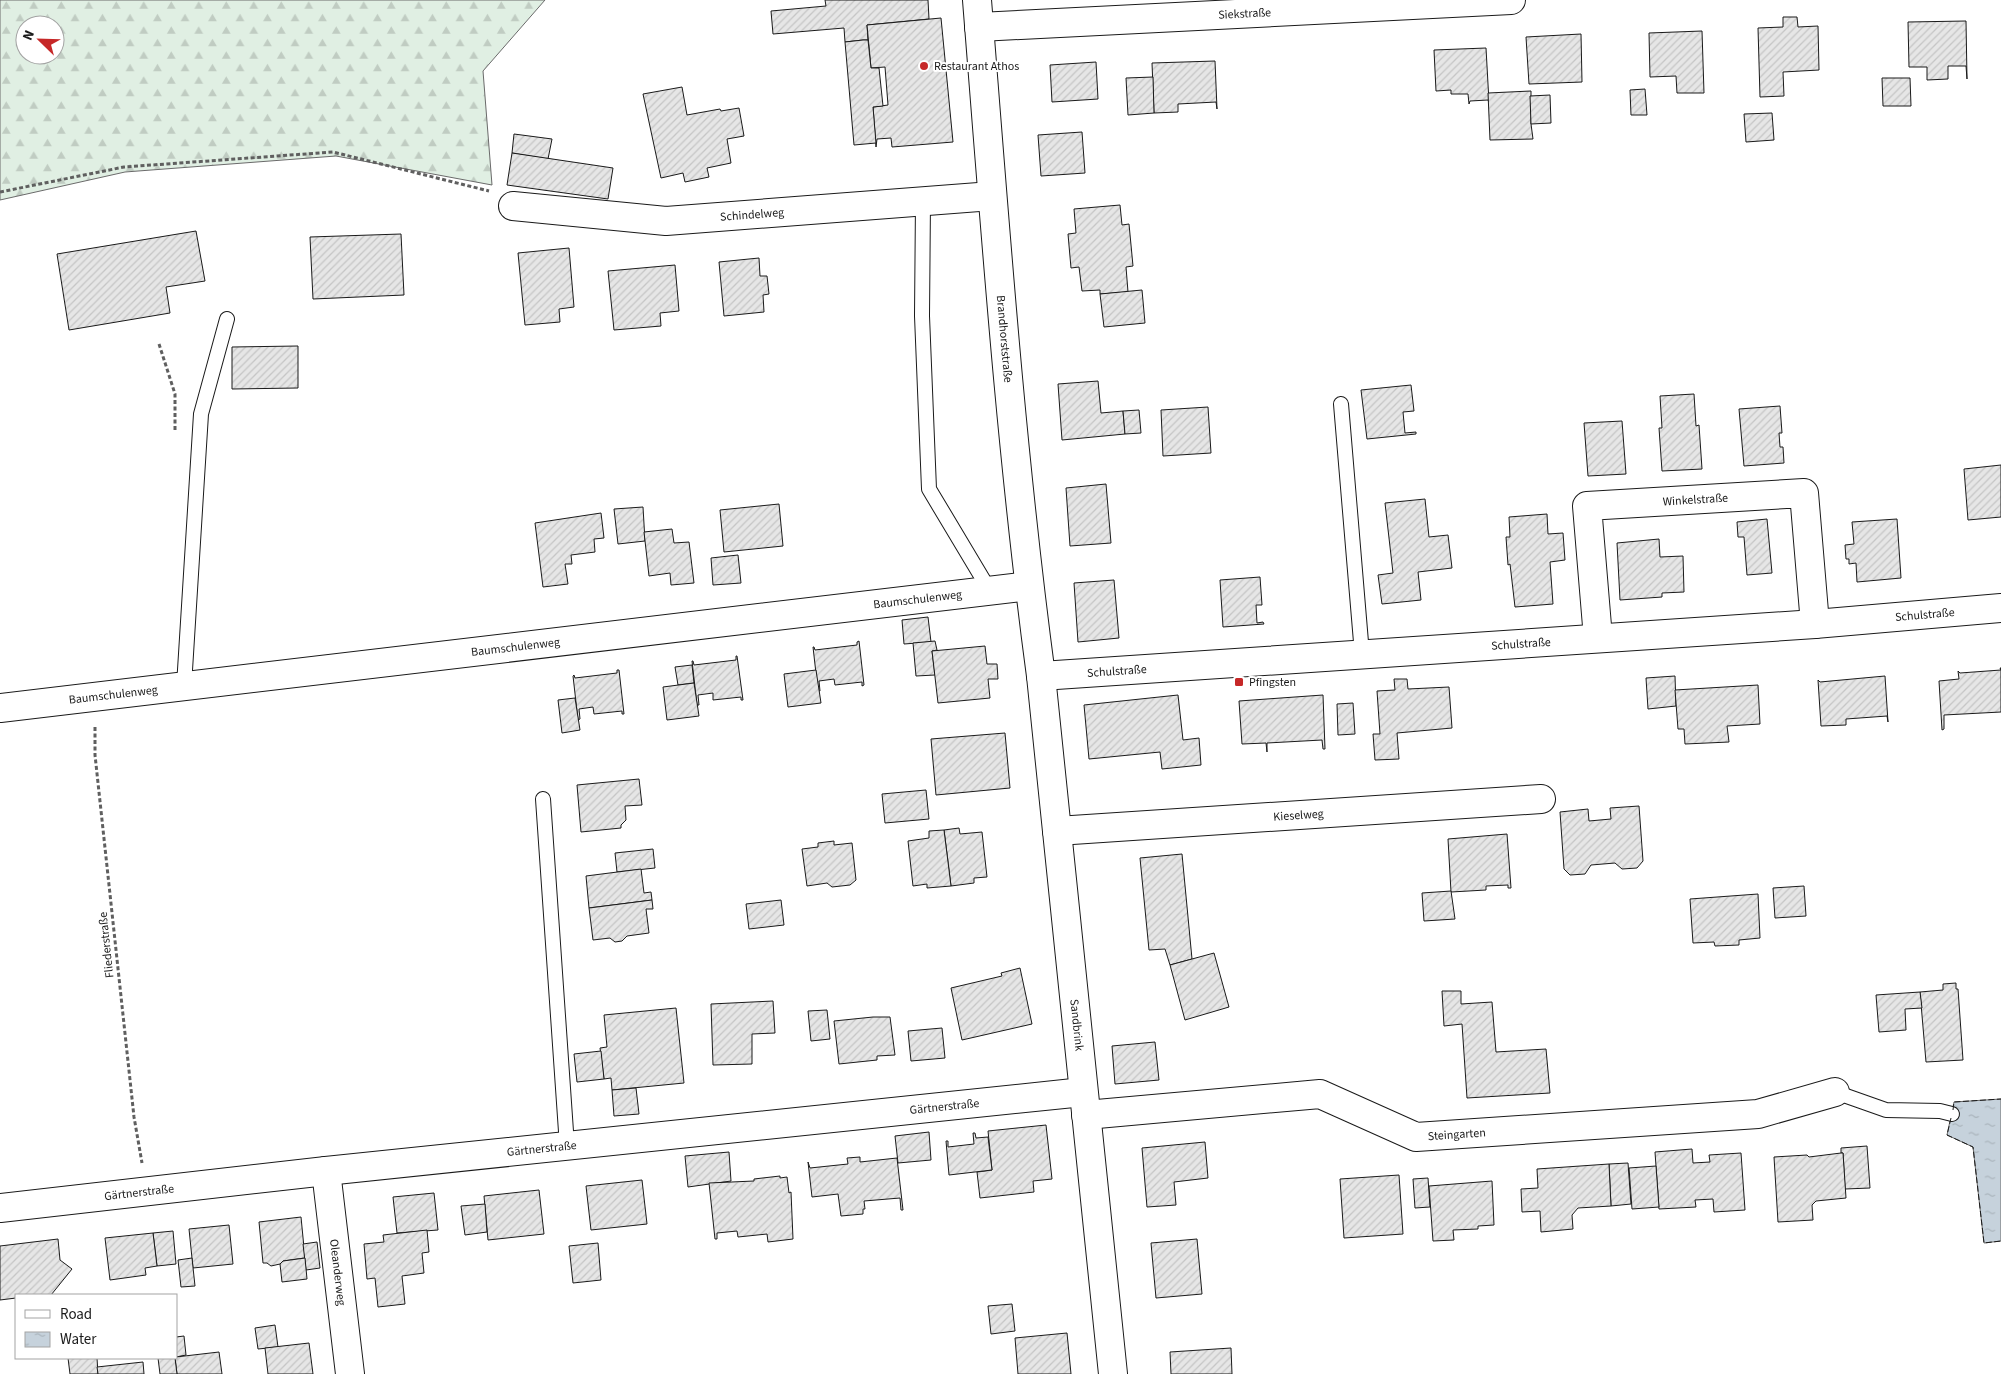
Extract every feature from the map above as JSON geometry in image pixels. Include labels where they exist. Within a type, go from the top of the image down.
[{"type":"street","name":"Brandhorststraße","points":[[977,0],[992,196],[1029,586],[1041,676]]},
{"type":"street","name":"Siekstraße","points":[[979,27],[1511,0]]},
{"type":"street","name":"Schindelweg","points":[[513,206],[666,221],[992,196]]},
{"type":"street","name":"Winkelstraße","points":[[1598,638],[1587,506],[1804,493],[1815,624]]},
{"type":"street","name":"Baumschulenweg","points":[[0,708],[1029,586]]},
{"type":"street","name":"Schulstraße","points":[[1041,676],[1815,624],[2001,608]]},
{"type":"street","name":"Sandbrink","points":[[1041,676],[1113,1374]]},
{"type":"street","name":"Kieselweg","points":[[1057,832],[1542,799]]},
{"type":"street","name":"Steingarten","points":[[1084,1103],[1320,1094],[1416,1137],[1758,1114],[1835,1092]]},
{"type":"street","name":"Gärtnerstraße","points":[[0,1208],[567,1146],[1084,1103]]},
{"type":"street","name":"Oleanderweg","points":[[326,1171],[350,1374]]},
{"type":"lane","points":[[923,201],[922,316],[929,489],[990,591]]},
{"type":"lane","points":[[184,686],[201,414],[227,319]]},
{"type":"lane","points":[[1341,404],[1362,654]]},
{"type":"lane","points":[[542,799],[567,1146]]},
{"type":"lane","points":[[1835,1092],[1886,1110],[1940,1111],[1952,1114]]},
{"type":"path","points":[[0,192],[124,167],[333,152],[505,195],[513,206]]},
{"type":"path","name":"Fliederstraße","points":[[95,696],[96,765],[134,1117],[147,1191]]},
{"type":"green space","points":[[0,0],[545,0],[483,71],[492,185],[336,156],[125,172],[0,200]]},
{"type":"water","points":[[2001,1099],[2001,1241],[1984,1243],[1973,1147],[1947,1135],[1954,1102]]},
{"type":"building","points":[[825,0],[928,0],[929,19],[867,25],[868,40],[845,42],[844,28],[773,34],[771,11],[826,6]]},
{"type":"building","points":[[1783,17],[1797,17],[1798,27],[1818,26],[1819,70],[1783,72],[1784,96],[1760,97],[1758,28],[1783,27]]},
{"type":"building","points":[[941,18],[953,142],[892,147],[891,138],[877,139],[876,147],[873,107],[888,105],[885,67],[871,68],[867,25]]},
{"type":"building","points":[[1966,21],[1967,79],[1966,66],[1948,66],[1948,79],[1927,80],[1927,67],[1909,67],[1908,22]]},
{"type":"building","points":[[1702,31],[1704,93],[1677,93],[1676,76],[1650,77],[1649,33]]},
{"type":"building","points":[[1581,34],[1582,82],[1529,84],[1526,37]]},
{"type":"building","points":[[868,40],[871,68],[879,68],[883,106],[873,107],[876,143],[854,145],[845,42]]},
{"type":"building","points":[[1486,48],[1489,102],[1488,100],[1470,101],[1469,104],[1468,94],[1451,94],[1451,90],[1436,91],[1434,50]]},
{"type":"building","points":[[1215,61],[1217,109],[1216,102],[1178,104],[1178,112],[1154,113],[1152,63]]},
{"type":"building","points":[[1096,62],[1098,99],[1052,102],[1050,65]]},
{"type":"building","points":[[1153,77],[1154,113],[1128,115],[1126,78]]},
{"type":"building","points":[[1882,78],[1910,78],[1911,106],[1883,106]]},
{"type":"building","points":[[682,87],[687,115],[720,109],[721,111],[739,108],[744,136],[727,139],[731,163],[707,168],[709,177],[685,182],[683,173],[661,178],[643,94]]},
{"type":"building","points":[[1645,89],[1647,115],[1631,115],[1630,90]]},
{"type":"building","points":[[1531,91],[1533,139],[1490,140],[1488,93]]},
{"type":"building","points":[[1550,95],[1551,123],[1531,124],[1530,96]]},
{"type":"building","points":[[1772,113],[1774,140],[1746,142],[1744,114]]},
{"type":"building","points":[[1082,132],[1085,173],[1041,176],[1038,135]]},
{"type":"building","points":[[514,134],[552,139],[548,159],[512,153]]},
{"type":"building","points":[[512,153],[613,168],[608,199],[507,185]]},
{"type":"building","points":[[1120,205],[1122,225],[1129,224],[1133,266],[1126,267],[1128,292],[1100,294],[1100,290],[1082,291],[1079,267],[1071,268],[1068,234],[1076,233],[1074,209]]},
{"type":"building","points":[[196,231],[205,281],[166,287],[170,313],[69,330],[57,254]]},
{"type":"building","points":[[401,234],[404,295],[313,299],[310,237]]},
{"type":"building","points":[[569,248],[574,307],[559,309],[560,322],[525,325],[518,253]]},
{"type":"building","points":[[759,258],[760,276],[767,276],[769,294],[763,295],[764,312],[724,316],[719,262]]},
{"type":"building","points":[[675,265],[679,311],[660,313],[661,326],[614,330],[608,271]]},
{"type":"building","points":[[1142,290],[1145,323],[1104,327],[1100,294]]},
{"type":"building","points":[[298,346],[298,388],[232,389],[232,347]]},
{"type":"building","points":[[1098,381],[1101,413],[1123,411],[1125,434],[1062,440],[1058,384]]},
{"type":"building","points":[[1411,385],[1414,411],[1403,412],[1405,433],[1416,432],[1416,434],[1367,439],[1361,390]]},
{"type":"building","points":[[1694,394],[1696,426],[1699,425],[1702,469],[1662,471],[1659,428],[1662,428],[1660,396]]},
{"type":"building","points":[[1780,406],[1782,433],[1779,433],[1780,447],[1783,447],[1784,463],[1744,466],[1739,409]]},
{"type":"building","points":[[1208,407],[1211,453],[1163,456],[1161,410]]},
{"type":"building","points":[[1139,410],[1141,433],[1125,434],[1123,411]]},
{"type":"building","points":[[1622,421],[1626,474],[1588,476],[1584,423]]},
{"type":"building","points":[[2001,465],[2001,517],[1968,520],[1964,469]]},
{"type":"building","points":[[1106,484],[1111,543],[1070,546],[1066,488]]},
{"type":"building","points":[[1425,499],[1429,537],[1448,535],[1452,568],[1418,572],[1421,600],[1382,604],[1378,575],[1393,573],[1385,503]]},
{"type":"building","points":[[779,504],[783,546],[724,552],[720,510]]},
{"type":"building","points":[[643,507],[645,541],[618,544],[614,509]]},
{"type":"building","points":[[601,513],[604,538],[594,539],[595,552],[571,555],[572,564],[565,564],[568,584],[543,587],[535,523]]},
{"type":"building","points":[[1547,514],[1548,534],[1563,533],[1565,560],[1550,562],[1553,604],[1515,607],[1510,564],[1508,565],[1506,537],[1510,537],[1509,517]]},
{"type":"building","points":[[1767,519],[1772,573],[1747,575],[1744,537],[1738,537],[1737,522]]},
{"type":"building","points":[[1897,519],[1901,578],[1857,582],[1856,563],[1849,564],[1849,559],[1846,559],[1845,545],[1854,544],[1852,522]]},
{"type":"building","points":[[672,529],[674,543],[689,542],[694,583],[671,585],[670,573],[649,576],[644,532]]},
{"type":"building","points":[[1659,539],[1660,557],[1683,556],[1684,592],[1662,593],[1662,597],[1620,600],[1617,543]]},
{"type":"building","points":[[738,555],[741,583],[713,585],[711,558]]},
{"type":"building","points":[[1260,577],[1262,605],[1256,605],[1257,623],[1263,622],[1264,624],[1223,627],[1220,580]]},
{"type":"building","points":[[1114,580],[1119,638],[1078,642],[1074,583]]},
{"type":"building","points":[[928,617],[931,642],[904,644],[902,620]]},
{"type":"building","points":[[859,641],[864,685],[862,686],[862,682],[835,685],[834,679],[819,681],[820,691],[818,691],[813,647],[815,650],[857,645]]},
{"type":"building","points":[[935,641],[937,650],[932,651],[935,675],[916,676],[913,643]]},
{"type":"building","points":[[985,646],[987,664],[997,664],[998,679],[988,679],[990,698],[938,703],[932,651]]},
{"type":"building","points":[[736,656],[743,700],[741,700],[741,697],[713,700],[713,693],[698,695],[699,705],[697,705],[692,661],[694,665],[736,660]]},
{"type":"building","points":[[692,665],[694,683],[678,685],[675,667]]},
{"type":"building","points":[[617,670],[619,670],[624,714],[622,714],[622,711],[594,714],[593,707],[579,709],[580,719],[578,720],[573,676],[575,678],[617,673]]},
{"type":"building","points":[[816,670],[821,703],[788,707],[784,674]]},
{"type":"building","points":[[2001,670],[2001,712],[1944,715],[1944,729],[1942,730],[1939,681],[1959,679],[1958,671],[1960,673]]},
{"type":"building","points":[[1675,676],[1676,706],[1648,709],[1646,678]]},
{"type":"building","points":[[1885,676],[1888,722],[1887,716],[1846,719],[1846,725],[1821,726],[1818,680],[1820,682]]},
{"type":"building","points":[[1394,679],[1407,679],[1408,689],[1449,687],[1452,728],[1397,733],[1399,759],[1375,760],[1373,734],[1380,734],[1377,691],[1395,690]]},
{"type":"building","points":[[694,683],[699,716],[667,720],[663,687]]},
{"type":"building","points":[[1758,685],[1760,724],[1727,726],[1729,742],[1685,744],[1684,729],[1678,729],[1675,690]]},
{"type":"building","points":[[1178,695],[1183,740],[1199,738],[1201,765],[1162,769],[1160,752],[1089,759],[1084,705]]},
{"type":"building","points":[[1323,695],[1325,749],[1323,749],[1322,740],[1267,743],[1267,752],[1266,743],[1242,744],[1239,701]]},
{"type":"building","points":[[575,698],[580,730],[562,733],[558,700]]},
{"type":"building","points":[[1353,703],[1355,734],[1338,735],[1337,704]]},
{"type":"building","points":[[1005,733],[1010,788],[936,795],[931,739]]},
{"type":"building","points":[[639,779],[642,805],[625,806],[626,820],[621,825],[621,828],[581,832],[577,785]]},
{"type":"building","points":[[926,790],[929,819],[885,823],[882,794]]},
{"type":"building","points":[[1639,806],[1643,861],[1637,868],[1622,869],[1615,863],[1591,865],[1585,874],[1570,875],[1564,869],[1560,812],[1588,809],[1589,821],[1611,819],[1610,808]]},
{"type":"building","points":[[959,828],[960,834],[982,832],[987,877],[974,878],[974,883],[951,886],[944,830]]},
{"type":"building","points":[[944,830],[951,886],[927,888],[927,884],[913,886],[908,841],[929,838],[929,831]]},
{"type":"building","points":[[1507,834],[1511,888],[1508,888],[1508,885],[1486,886],[1486,890],[1451,892],[1448,839]]},
{"type":"building","points":[[834,841],[834,845],[852,843],[856,880],[850,885],[832,887],[827,883],[807,886],[802,849],[818,847],[818,843]]},
{"type":"building","points":[[653,849],[655,868],[617,872],[615,853]]},
{"type":"building","points":[[1182,854],[1192,959],[1170,965],[1165,949],[1149,950],[1140,858]]},
{"type":"building","points":[[641,869],[644,893],[651,892],[652,900],[589,908],[586,876]]},
{"type":"building","points":[[1804,886],[1806,916],[1775,918],[1773,888]]},
{"type":"building","points":[[1451,891],[1455,919],[1424,921],[1422,893]]},
{"type":"building","points":[[1758,894],[1760,938],[1739,940],[1739,945],[1715,946],[1714,942],[1693,943],[1690,899]]},
{"type":"building","points":[[652,900],[653,909],[646,909],[649,933],[627,936],[622,941],[615,942],[610,938],[593,940],[589,908]]},
{"type":"building","points":[[781,900],[784,925],[749,929],[746,904]]},
{"type":"building","points":[[1214,953],[1229,1007],[1185,1020],[1170,965]]},
{"type":"building","points":[[1020,968],[1032,1024],[962,1040],[951,988],[1002,976],[1001,973]]},
{"type":"building","points":[[1956,983],[1963,1060],[1926,1062],[1920,992],[1943,990],[1943,984]]},
{"type":"building","points":[[1442,991],[1461,991],[1461,1004],[1492,1002],[1496,1052],[1546,1049],[1550,1093],[1467,1098],[1462,1024],[1444,1026]]},
{"type":"building","points":[[1920,992],[1922,1008],[1905,1009],[1906,1030],[1879,1032],[1876,995]]},
{"type":"building","points":[[773,1001],[775,1033],[752,1034],[752,1064],[713,1065],[711,1004]]},
{"type":"building","points":[[676,1008],[684,1083],[612,1090],[611,1078],[604,1079],[600,1048],[607,1047],[604,1015]]},
{"type":"building","points":[[827,1010],[830,1039],[811,1041],[808,1011]]},
{"type":"building","points":[[890,1017],[895,1055],[877,1056],[877,1060],[839,1064],[834,1021]]},
{"type":"building","points":[[942,1028],[945,1058],[911,1061],[908,1031]]},
{"type":"building","points":[[1155,1042],[1159,1080],[1115,1084],[1112,1046]]},
{"type":"building","points":[[601,1051],[604,1079],[577,1082],[574,1054]]},
{"type":"building","points":[[636,1088],[639,1114],[614,1116],[612,1090]]},
{"type":"building","points":[[1046,1125],[1052,1179],[1033,1181],[1034,1192],[980,1198],[977,1172],[992,1170],[988,1131]]},
{"type":"building","points":[[929,1132],[931,1160],[898,1163],[895,1136]]},
{"type":"building","points":[[973,1133],[975,1133],[976,1138],[988,1137],[992,1170],[949,1175],[946,1141],[948,1141],[948,1147],[974,1144]]},
{"type":"building","points":[[1205,1142],[1208,1178],[1174,1182],[1176,1205],[1147,1207],[1142,1148]]},
{"type":"building","points":[[1867,1146],[1870,1188],[1845,1189],[1843,1153],[1841,1153],[1841,1148]]},
{"type":"building","points":[[1692,1149],[1693,1163],[1710,1162],[1709,1155],[1741,1153],[1745,1210],[1714,1212],[1713,1199],[1695,1200],[1696,1207],[1659,1209],[1655,1152]]},
{"type":"building","points":[[729,1152],[731,1181],[688,1187],[685,1156]]},
{"type":"building","points":[[1843,1153],[1846,1198],[1816,1201],[1812,1205],[1813,1220],[1778,1222],[1774,1157],[1807,1155],[1809,1157]]},
{"type":"building","points":[[860,1157],[860,1162],[897,1158],[903,1210],[901,1210],[900,1198],[864,1201],[865,1209],[863,1209],[863,1214],[841,1216],[838,1194],[812,1197],[808,1162],[810,1168],[848,1164],[847,1158]]},
{"type":"building","points":[[1628,1163],[1631,1204],[1611,1206],[1609,1164]]},
{"type":"building","points":[[1609,1164],[1611,1206],[1578,1208],[1572,1215],[1573,1229],[1541,1232],[1540,1211],[1522,1212],[1521,1189],[1538,1188],[1537,1169]]},
{"type":"building","points":[[1656,1166],[1659,1207],[1632,1209],[1629,1168]]},
{"type":"building","points":[[1399,1175],[1403,1234],[1344,1238],[1340,1179]]},
{"type":"building","points":[[780,1176],[780,1178],[787,1177],[789,1193],[791,1192],[793,1239],[768,1242],[767,1234],[738,1237],[737,1231],[717,1233],[717,1239],[715,1239],[709,1183],[754,1181],[754,1179]]},
{"type":"building","points":[[1428,1178],[1430,1207],[1415,1208],[1413,1179]]},
{"type":"building","points":[[642,1180],[647,1224],[591,1230],[586,1186]]},
{"type":"building","points":[[1492,1181],[1494,1225],[1478,1226],[1478,1229],[1453,1230],[1454,1240],[1433,1241],[1429,1186]]},
{"type":"building","points":[[539,1190],[544,1234],[488,1240],[484,1196]]},
{"type":"building","points":[[434,1193],[438,1230],[397,1233],[393,1197]]},
{"type":"building","points":[[485,1204],[487,1232],[465,1235],[461,1206]]},
{"type":"building","points":[[301,1217],[305,1258],[283,1261],[280,1264],[271,1266],[263,1263],[259,1222]]},
{"type":"building","points":[[229,1225],[233,1264],[193,1268],[189,1229]]},
{"type":"building","points":[[427,1230],[429,1252],[422,1253],[424,1273],[402,1276],[405,1304],[378,1307],[375,1278],[367,1279],[364,1244],[384,1242],[383,1235]]},
{"type":"building","points":[[173,1231],[176,1264],[157,1266],[153,1233]]},
{"type":"building","points":[[153,1233],[157,1266],[145,1268],[146,1275],[110,1280],[105,1238]]},
{"type":"building","points":[[58,1239],[60,1260],[72,1269],[52,1294],[15,1294],[15,1298],[0,1300],[0,1246]]},
{"type":"building","points":[[1197,1239],[1202,1294],[1156,1298],[1151,1243]]},
{"type":"building","points":[[317,1242],[320,1268],[306,1270],[303,1244]]},
{"type":"building","points":[[598,1243],[601,1280],[573,1283],[569,1246]]},
{"type":"building","points":[[192,1258],[195,1286],[181,1287],[178,1260]]},
{"type":"building","points":[[305,1258],[307,1279],[282,1282],[280,1264],[283,1261]]},
{"type":"building","points":[[1012,1304],[1015,1331],[991,1334],[988,1306]]},
{"type":"building","points":[[275,1325],[278,1347],[258,1349],[255,1328]]},
{"type":"building","points":[[1067,1333],[1071,1374],[1018,1374],[1015,1338]]},
{"type":"building","points":[[184,1336],[186,1355],[178,1357],[178,1337]]},
{"type":"building","points":[[309,1343],[313,1374],[268,1374],[265,1348]]},
{"type":"building","points":[[1231,1348],[1232,1374],[1171,1374],[1170,1352]]},
{"type":"building","points":[[219,1352],[222,1374],[177,1374],[175,1359],[178,1359],[178,1357]]},
{"type":"building","points":[[68,1359],[97,1359],[98,1374],[70,1374]]},
{"type":"building","points":[[158,1359],[175,1359],[177,1374],[160,1374]]},
{"type":"building","points":[[143,1362],[144,1374],[98,1374],[97,1367]]},
{"type":"fence","points":[[1953,1110],[1954,1102],[2001,1099]]},
{"type":"fence","points":[[1951,1118],[1947,1135],[1973,1147],[1984,1243],[2001,1241]]},
{"type":"place","name":"Restaurant Athos","points":[[924,66]]},
{"type":"place","name":"Pfingsten","points":[[1239,682]]}]
